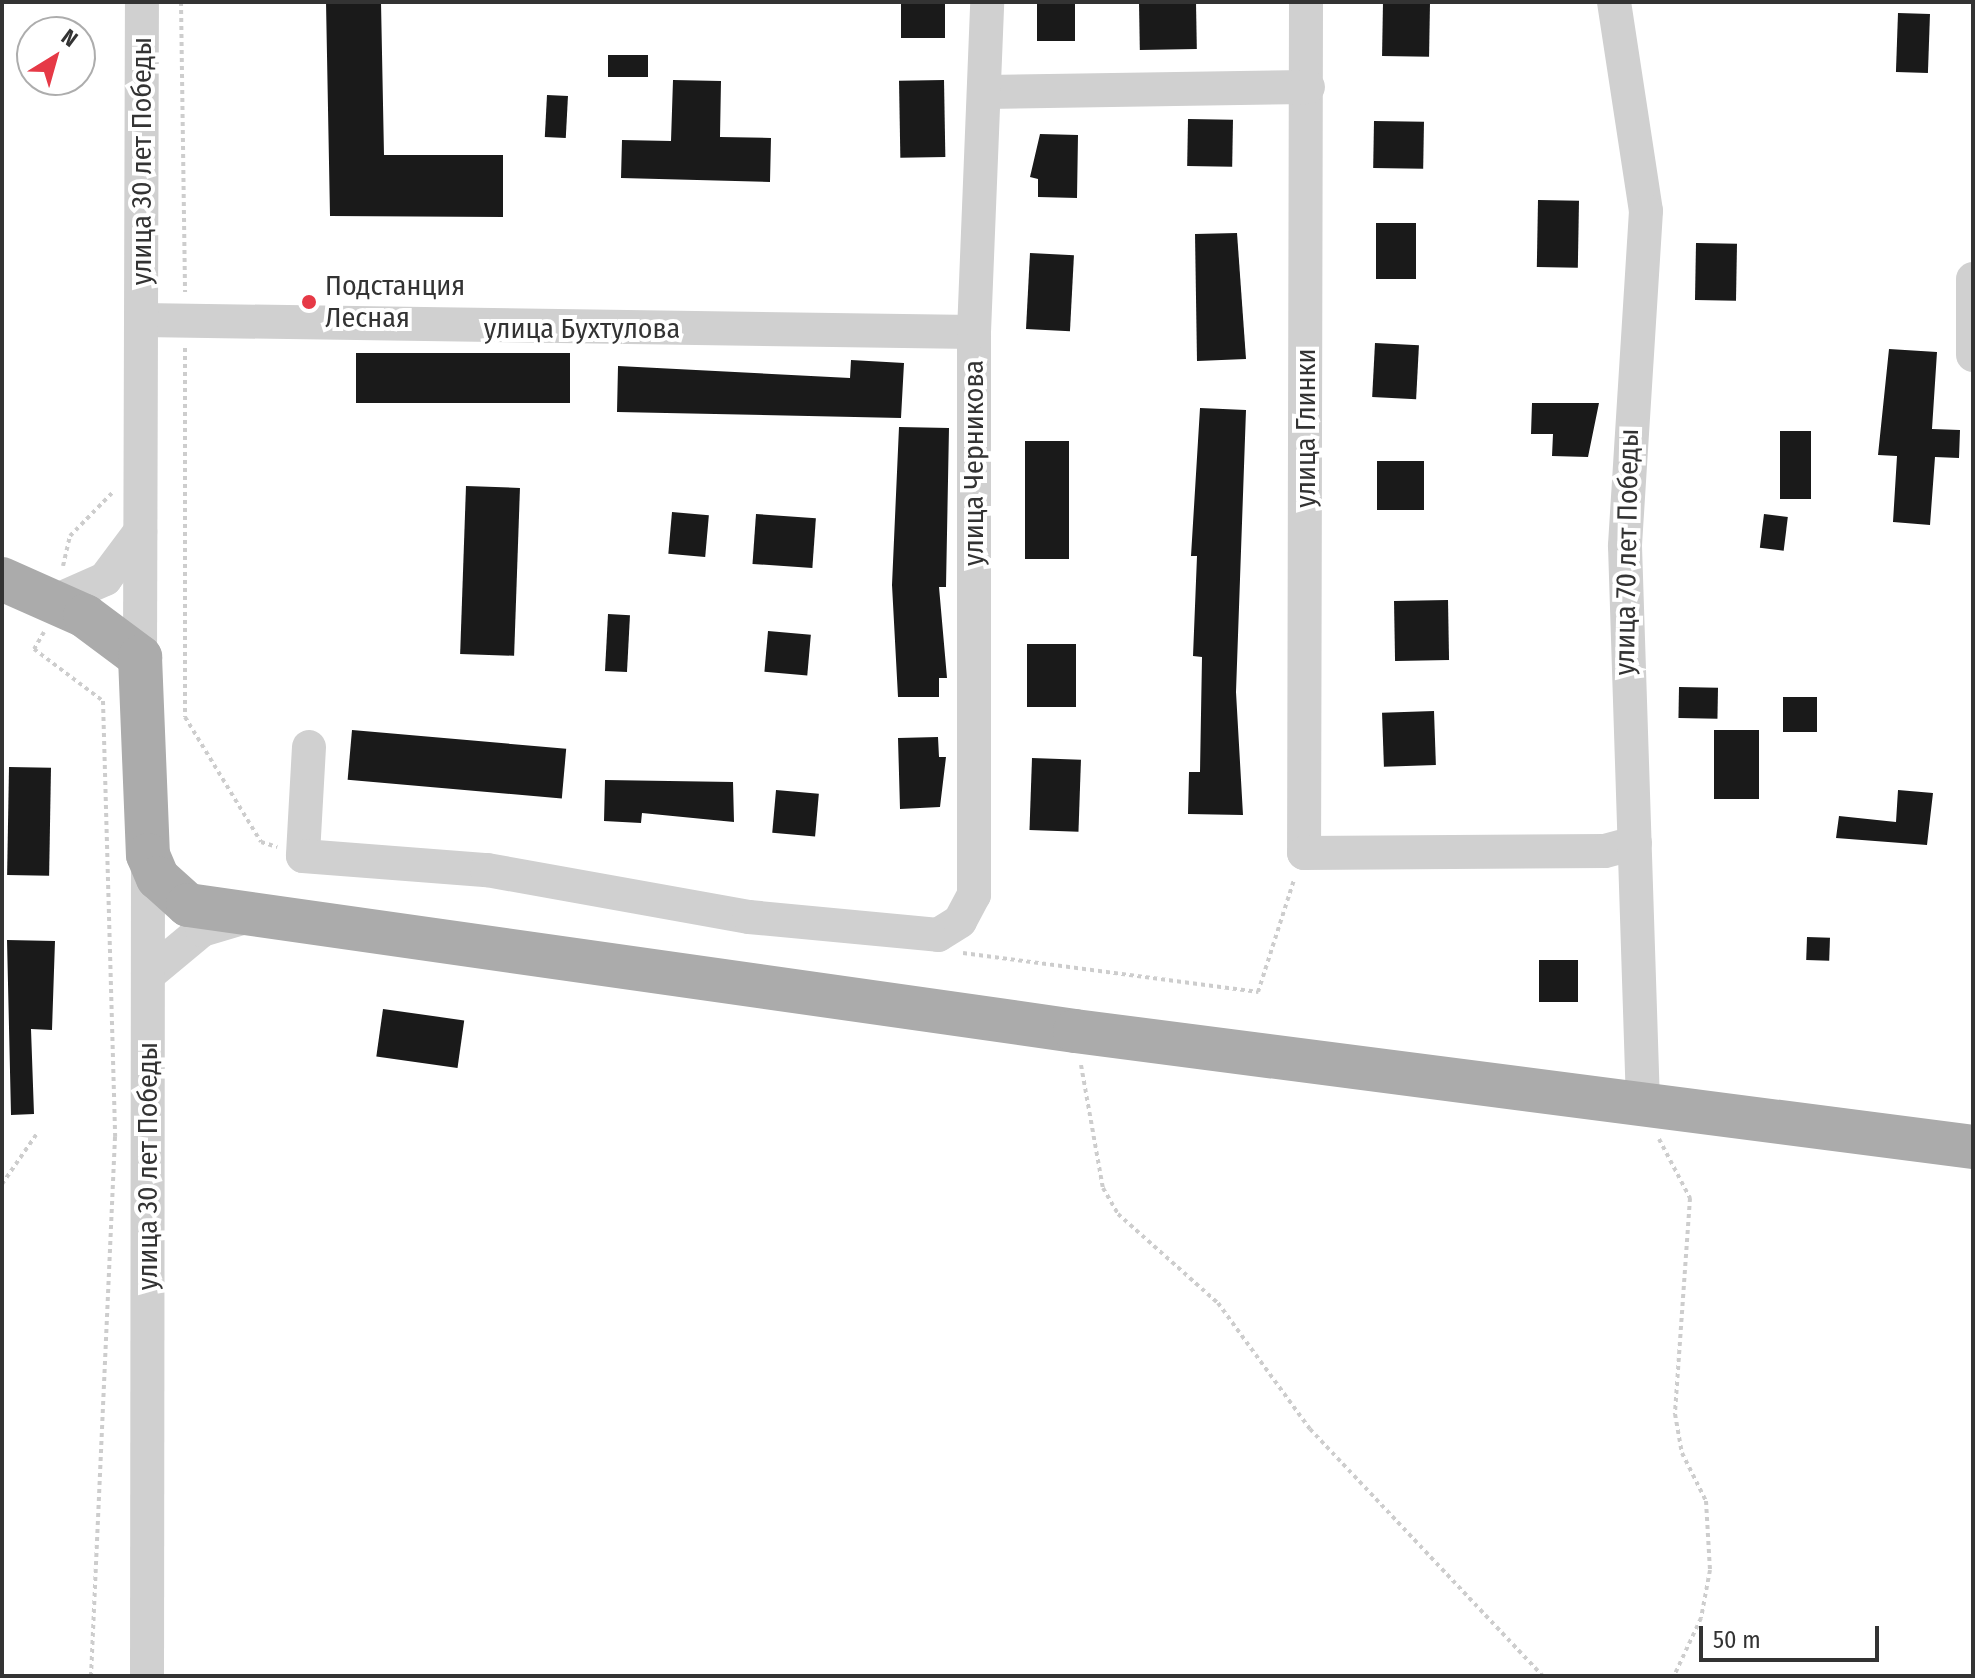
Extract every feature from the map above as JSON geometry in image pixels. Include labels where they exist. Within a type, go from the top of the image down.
[{"type":"main road","points":[[2,579],[55,601],[140,657]]},
{"type":"main road","name":"улица 30 лет Победы","points":[[140,657],[148,855]]},
{"type":"main road","points":[[148,855],[158,878],[188,905],[249,916],[1075,1031],[1973,1147]]},
{"type":"street","name":"улица 30 лет Победы","points":[[140,657],[142,2]]},
{"type":"street","name":"улица Черникова","points":[[303,856],[498,871],[749,917],[938,935],[960,921],[974,895],[974,332],[986,92],[987,2]]},
{"type":"street","name":"улица Глинки","points":[[1306,2],[1304,853],[1605,851],[1635,843]]},
{"type":"street","name":"улица 70 лет Победы","points":[[1614,2],[1646,211],[1625,546],[1643,1104]]},
{"type":"street","points":[[986,92],[1308,87]]},
{"type":"street","points":[[1973,279],[1973,355]]},
{"type":"street","name":"улица Бухтулова","points":[[142,320],[974,332]]},
{"type":"street","points":[[55,601],[105,579],[141,532]]},
{"type":"street","points":[[303,856],[309,747]]},
{"type":"street","name":"улица 30 лет Победы","points":[[147,1676],[148,855]]},
{"type":"street","points":[[148,975],[202,930],[249,916]]},
{"type":"path","points":[[181,2],[185,717],[261,842],[303,856]]},
{"type":"path","points":[[173,480],[183,481]]},
{"type":"path","points":[[91,1676],[103,1347],[115,1137],[103,701],[34,649],[55,601],[70,536],[119,487]]},
{"type":"path","points":[[1075,1031],[1103,1188],[1118,1214],[1218,1303],[1310,1429],[1543,1676]]},
{"type":"path","points":[[1643,1104],[1690,1198],[1675,1414],[1682,1453],[1706,1501],[1710,1570],[1701,1618],[1674,1676]]},
{"type":"path","points":[[2,1184],[36,1135]]},
{"type":"building","points":[[326,2],[381,2],[384,155],[503,155],[503,217],[330,216]]},
{"type":"building","points":[[901,2],[945,2],[945,38],[901,38]]},
{"type":"building","points":[[1037,2],[1075,2],[1075,41],[1037,41]]},
{"type":"building","points":[[1196,2],[1197,49],[1140,50],[1139,3]]},
{"type":"building","points":[[1383,2],[1430,3],[1429,57],[1382,56]]},
{"type":"building","points":[[1898,13],[1930,14],[1928,73],[1896,72]]},
{"type":"building","points":[[608,55],[648,55],[648,77],[608,77]]},
{"type":"building","points":[[673,80],[721,81],[720,137],[771,138],[770,182],[621,178],[622,140],[671,141]]},
{"type":"building","points":[[944,80],[945,157],[900,158],[899,81]]},
{"type":"building","points":[[547,95],[568,96],[566,138],[545,137]]},
{"type":"building","points":[[1188,119],[1233,120],[1232,167],[1187,166]]},
{"type":"building","points":[[1374,121],[1424,122],[1423,169],[1373,168]]},
{"type":"building","points":[[1040,134],[1078,135],[1077,198],[1038,197],[1038,179],[1030,177]]},
{"type":"building","points":[[1538,200],[1579,201],[1578,268],[1537,267]]},
{"type":"building","points":[[1376,223],[1416,223],[1416,279],[1376,279]]},
{"type":"building","points":[[1237,233],[1246,359],[1197,361],[1195,234]]},
{"type":"building","points":[[1696,243],[1737,244],[1736,301],[1695,300]]},
{"type":"building","points":[[1030,253],[1074,255],[1070,331],[1026,329]]},
{"type":"building","points":[[1375,343],[1419,345],[1416,399],[1372,397]]},
{"type":"building","points":[[1889,349],[1937,352],[1932,429],[1960,430],[1959,458],[1935,457],[1930,525],[1893,522],[1897,456],[1878,455]]},
{"type":"building","points":[[356,353],[570,353],[570,403],[356,403]]},
{"type":"building","points":[[851,360],[904,363],[901,418],[617,412],[618,366],[850,378]]},
{"type":"building","points":[[1532,403],[1599,403],[1588,457],[1552,456],[1553,434],[1531,434]]},
{"type":"building","points":[[1200,408],[1246,410],[1236,692],[1243,815],[1188,814],[1189,772],[1200,772],[1202,657],[1193,656],[1197,556],[1191,556]]},
{"type":"building","points":[[899,427],[949,428],[946,587],[939,587],[947,678],[939,678],[939,697],[898,697],[892,585]]},
{"type":"building","points":[[1780,431],[1811,431],[1811,499],[1780,499]]},
{"type":"building","points":[[1025,441],[1069,441],[1069,559],[1025,559]]},
{"type":"building","points":[[1377,461],[1424,461],[1424,510],[1377,510]]},
{"type":"building","points":[[466,486],[520,488],[514,656],[460,654]]},
{"type":"building","points":[[672,512],[709,515],[705,557],[668,554]]},
{"type":"building","points":[[756,514],[816,518],[812,568],[753,564]]},
{"type":"building","points":[[1764,514],[1788,517],[1784,551],[1760,548]]},
{"type":"building","points":[[1448,600],[1449,660],[1395,661],[1394,601]]},
{"type":"building","points":[[608,614],[630,615],[627,672],[605,671]]},
{"type":"building","points":[[768,631],[811,635],[807,676],[764,672]]},
{"type":"building","points":[[1027,644],[1076,644],[1076,707],[1027,707]]},
{"type":"building","points":[[1679,687],[1718,688],[1717,719],[1678,718]]},
{"type":"building","points":[[1783,697],[1817,697],[1817,732],[1783,732]]},
{"type":"building","points":[[1434,711],[1436,765],[1384,767],[1382,713]]},
{"type":"building","points":[[352,730],[566,749],[562,799],[348,780]]},
{"type":"building","points":[[1714,730],[1759,730],[1759,799],[1714,799]]},
{"type":"building","points":[[938,737],[939,757],[946,757],[940,807],[900,809],[898,738]]},
{"type":"building","points":[[1032,758],[1081,760],[1078,832],[1029,830]]},
{"type":"building","points":[[9,767],[51,768],[49,876],[7,875]]},
{"type":"building","points":[[605,780],[733,782],[734,822],[642,813],[641,823],[604,821]]},
{"type":"building","points":[[776,790],[819,794],[815,837],[772,833]]},
{"type":"building","points":[[1898,790],[1933,793],[1927,845],[1836,838],[1839,816],[1896,822]]},
{"type":"building","points":[[1807,937],[1830,938],[1829,961],[1806,960]]},
{"type":"building","points":[[7,940],[55,941],[52,1030],[31,1029],[34,1114],[11,1115]]},
{"type":"building","points":[[1539,960],[1578,960],[1578,1002],[1539,1002]]},
{"type":"building","points":[[383,1009],[464,1020],[458,1068],[376,1057]]},
{"type":"place","name":"Подстанция Лесная","points":[[309,302]]}]
